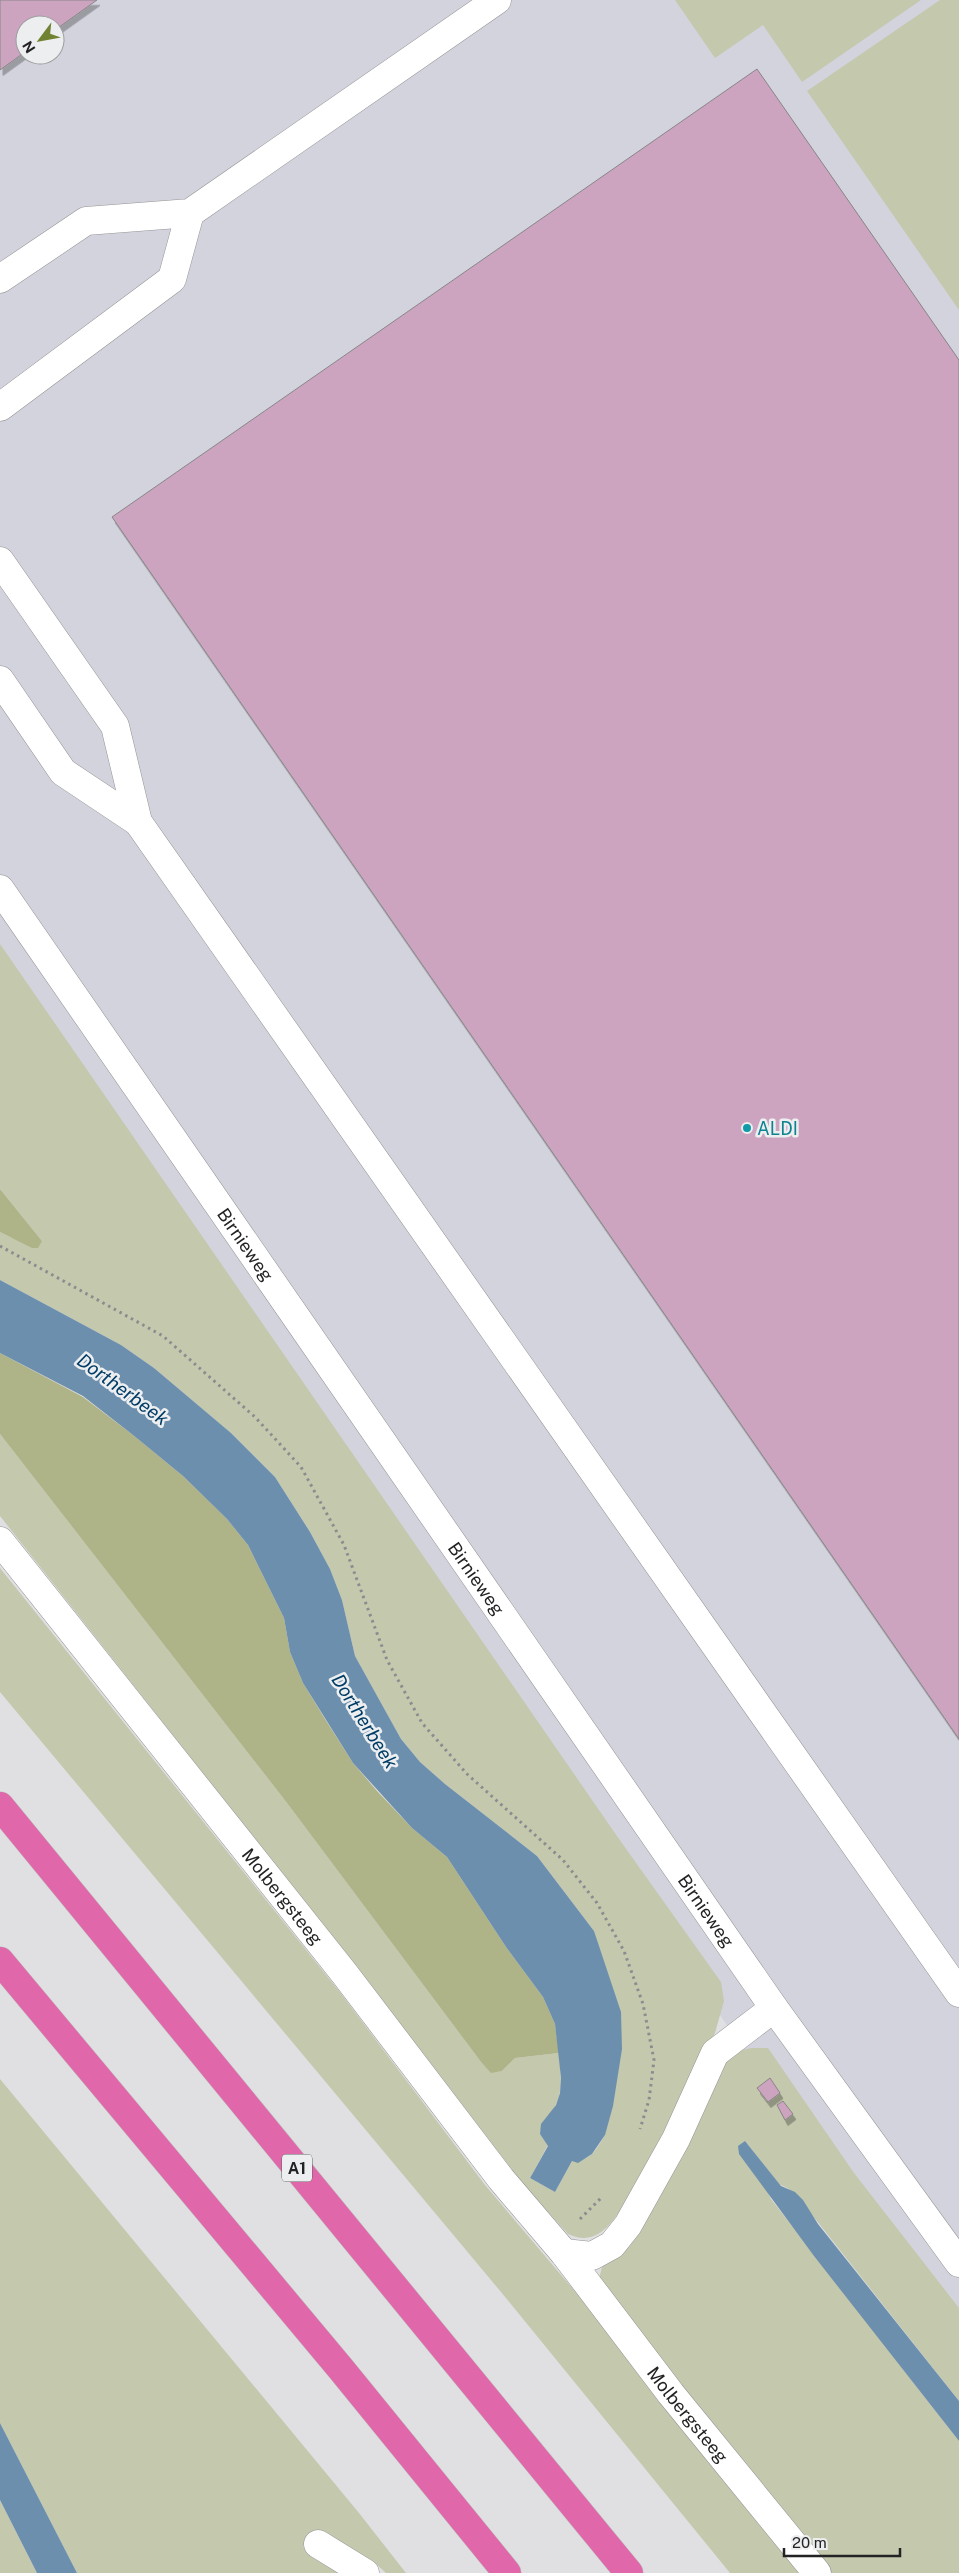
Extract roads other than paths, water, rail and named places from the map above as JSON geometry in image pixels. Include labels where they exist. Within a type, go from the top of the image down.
[{"type":"highway","name":"A1","points":[[0,1806],[629,2573]]},
{"type":"highway","points":[[0,1961],[341,2369],[507,2573]]},
{"type":"street","points":[[0,279],[86,221],[190,213],[498,0]]},
{"type":"street","points":[[0,407],[172,279],[190,213]]},
{"type":"street","points":[[0,561],[115,726],[138,822]]},
{"type":"street","points":[[0,680],[63,772],[138,822],[959,1993]]},
{"type":"street","name":"Birnieweg","points":[[0,890],[774,2008],[959,2263]]},
{"type":"street","name":"Molbergsteeg","points":[[0,1540],[344,1973],[501,2179],[559,2247],[671,2394],[817,2573]]},
{"type":"street","points":[[559,2247],[592,2256],[612,2245],[628,2225],[676,2139],[715,2052],[774,2008]]},
{"type":"street","points":[[318,2544],[365,2573]]},
{"type":"water","name":"Dortherbeek","points":[[0,1280],[121,1345],[154,1368],[231,1433],[275,1477],[310,1532],[330,1569],[342,1600],[355,1656],[401,1739],[420,1762],[445,1784],[537,1856],[594,1931],[621,2012],[622,2049],[613,2106],[605,2135],[592,2154],[578,2163],[572,2161],[555,2192],[530,2178],[548,2146],[540,2134],[541,2124],[556,2105],[560,2093],[561,2078],[555,2024],[543,1997],[506,1947],[447,1857],[412,1828],[353,1763],[303,1683],[290,1652],[284,1618],[248,1545],[227,1519],[183,1476],[83,1396],[0,1353]]},
{"type":"water","points":[[745,2141],[781,2186],[795,2192],[803,2200],[818,2224],[959,2401],[959,2441],[814,2256],[739,2154],[738,2146]]},
{"type":"water","points":[[0,2423],[77,2573],[37,2573],[0,2500]]},
{"type":"place","name":"ALDI","points":[[747,1128]]}]
